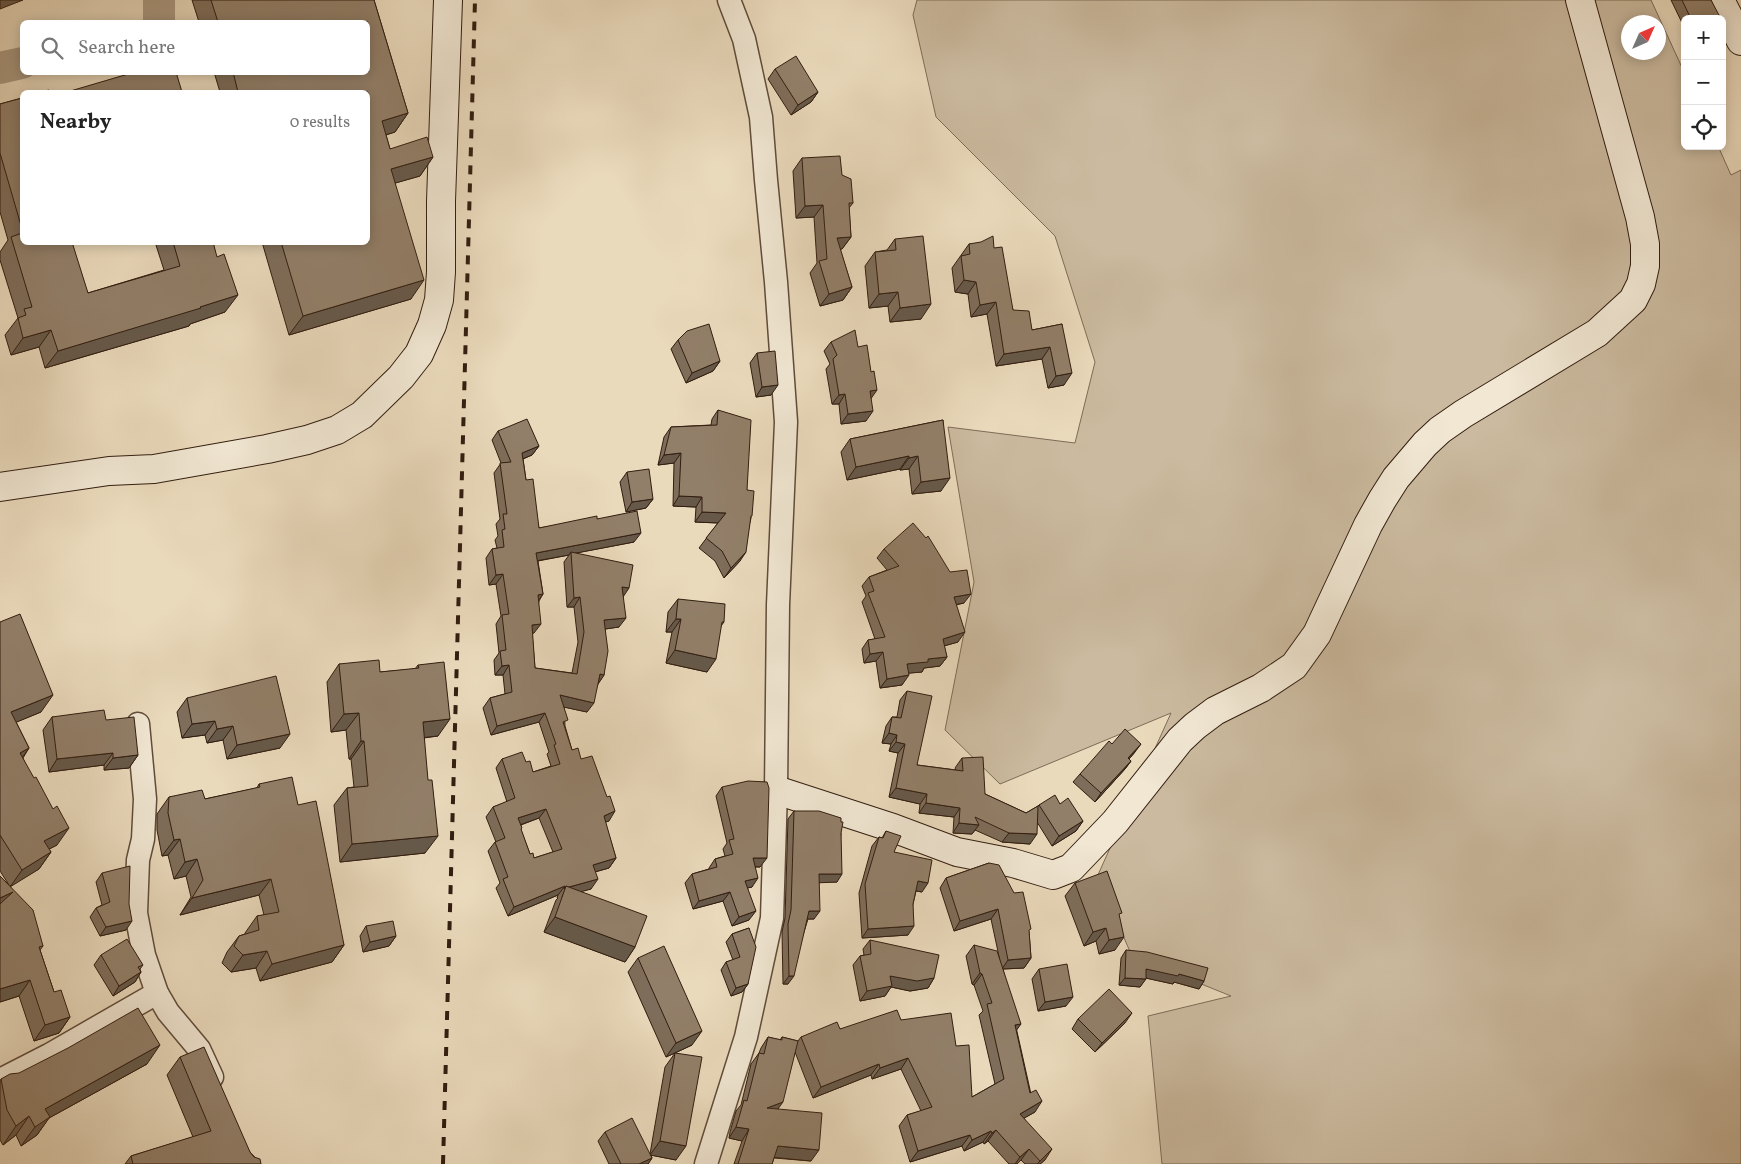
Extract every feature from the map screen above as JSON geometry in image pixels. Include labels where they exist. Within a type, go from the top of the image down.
[{"type":"street","points":[[0,487],[109,471],[154,469],[307,440],[337,430],[362,415],[401,377],[419,354],[432,325],[439,300],[448,0]]},
{"type":"street","points":[[706,1164],[746,1037],[772,918],[776,790],[778,605],[786,422],[762,117],[744,39],[729,0]]},
{"type":"street","points":[[776,790],[893,828],[957,852],[1013,863],[1053,875],[1071,868],[1096,842],[1115,822],[1180,740],[1195,726],[1215,711],[1261,688],[1294,666],[1317,634],[1368,525],[1382,500],[1396,478],[1425,444],[1462,414],[1597,332],[1633,300],[1641,284],[1645,266],[1645,244],[1640,217],[1580,0]]},
{"type":"street","points":[[1720,0],[1741,41]]},
{"type":"street","points":[[138,724],[145,798],[143,839],[138,860],[136,912],[144,955],[157,993],[168,1012],[199,1049],[219,1093]]},
{"type":"street","points":[[0,1080],[157,993]]},
{"type":"shaded area","points":[[917,0],[1651,0],[1658,15],[1621,15],[1621,60],[1666,60],[1666,33],[1681,65],[1681,150],[1720,150],[1731,175],[1741,170],[1741,1164],[1162,1164],[1148,1016],[1231,996],[1132,956],[1097,877],[1171,713],[1000,784],[945,730],[974,582],[948,427],[1075,443],[1095,362],[1055,236],[936,117],[913,15]]},
{"type":"building","points":[[211,0],[374,0],[408,113],[382,121],[390,149],[427,137],[433,157],[391,169],[424,280],[303,316],[282,245],[370,245],[370,90],[238,90],[234,75],[370,75],[370,20],[217,20]]},
{"type":"building","points":[[1682,0],[1711,0],[1719,15],[1689,15]]},
{"type":"building","points":[[796,56],[818,92],[798,105],[775,69]]},
{"type":"building","points":[[125,75],[177,75],[181,90],[74,90]]},
{"type":"building","points":[[20,99],[20,222],[0,153],[0,104]]},
{"type":"building","points":[[840,156],[842,175],[851,179],[853,203],[849,203],[851,237],[837,238],[852,287],[829,294],[819,261],[827,259],[823,205],[805,206],[802,158]]},
{"type":"building","points":[[20,234],[20,245],[73,245],[88,293],[180,266],[174,245],[214,245],[217,257],[224,254],[238,295],[58,351],[51,330],[23,338],[18,318],[26,315],[24,309],[32,307],[11,237]]},
{"type":"building","points":[[923,236],[931,304],[900,308],[898,292],[879,294],[875,252],[896,250],[895,239]]},
{"type":"building","points":[[993,236],[994,248],[1002,247],[1013,310],[1029,311],[1032,330],[1062,324],[1072,373],[1056,376],[1050,347],[1004,354],[996,302],[980,305],[976,282],[964,280],[961,256],[970,254],[969,244],[981,242]]},
{"type":"building","points":[[709,324],[720,361],[692,373],[678,340],[687,331]]},
{"type":"building","points":[[855,330],[858,347],[867,345],[871,372],[874,371],[877,390],[870,391],[873,411],[848,414],[845,394],[839,395],[833,359],[837,355],[831,342]]},
{"type":"building","points":[[775,351],[778,385],[762,387],[757,353]]},
{"type":"building","points":[[718,410],[751,420],[747,490],[754,491],[752,516],[746,552],[731,568],[722,551],[706,538],[726,513],[702,512],[702,497],[679,496],[681,453],[664,455],[671,427],[717,425]]},
{"type":"building","points":[[527,419],[539,446],[522,453],[526,480],[533,479],[539,528],[597,516],[597,519],[637,511],[641,533],[536,553],[543,594],[538,595],[541,624],[532,625],[535,668],[577,674],[584,632],[580,597],[574,598],[571,552],[633,565],[629,588],[622,587],[626,618],[604,620],[608,651],[604,675],[600,674],[594,703],[560,695],[568,720],[563,722],[572,750],[578,748],[581,759],[592,756],[607,797],[610,796],[615,811],[604,816],[616,858],[593,865],[598,879],[569,887],[566,886],[564,889],[565,886],[514,907],[503,879],[508,877],[495,842],[505,838],[493,807],[515,798],[502,759],[522,752],[526,762],[530,761],[533,772],[560,764],[554,745],[556,744],[545,713],[497,726],[490,698],[512,692],[509,665],[502,666],[500,651],[506,650],[502,615],[509,614],[503,574],[496,575],[492,549],[504,547],[502,530],[505,529],[503,514],[507,514],[500,463],[511,462],[498,431]],"holes":[[[546,809],[562,849],[534,858],[533,853],[530,854],[518,818]]]},
{"type":"building","points":[[943,420],[950,478],[921,482],[918,456],[909,458],[909,456],[856,467],[850,439]]},
{"type":"building","points":[[649,469],[653,499],[632,502],[627,472]]},
{"type":"building","points":[[913,523],[926,538],[928,536],[950,572],[967,570],[971,594],[954,597],[965,632],[943,639],[947,657],[928,659],[928,662],[907,664],[909,675],[887,679],[883,652],[870,654],[868,640],[885,637],[868,593],[874,591],[869,577],[899,566],[884,549]]},
{"type":"building","points":[[678,599],[725,604],[724,622],[722,622],[716,659],[675,650],[681,619],[676,619]]},
{"type":"building","points":[[20,614],[53,695],[11,712],[29,748],[20,753],[34,778],[36,777],[53,809],[57,806],[69,828],[44,841],[51,852],[22,870],[0,835],[0,622]]},
{"type":"building","points":[[379,660],[380,672],[419,668],[418,665],[444,662],[450,719],[423,722],[428,780],[432,780],[438,836],[352,844],[347,788],[368,786],[364,741],[361,741],[359,713],[344,714],[339,664]]},
{"type":"building","points":[[276,676],[290,734],[237,745],[233,726],[217,729],[215,721],[192,724],[187,698]]},
{"type":"building","points":[[907,691],[932,696],[917,765],[963,771],[962,758],[983,757],[985,794],[1026,813],[1038,806],[1037,834],[1009,833],[975,817],[979,825],[959,823],[960,808],[926,803],[927,794],[896,788],[905,744],[896,742],[897,735],[889,733],[892,717],[901,718]]},
{"type":"building","points":[[104,710],[106,720],[134,717],[138,755],[113,758],[113,753],[57,759],[52,717]]},
{"type":"building","points":[[1125,729],[1141,744],[1128,758],[1131,761],[1101,793],[1080,774],[1109,741],[1112,744]]},
{"type":"building","points":[[292,777],[298,805],[316,801],[344,945],[272,964],[267,951],[243,955],[234,946],[239,936],[259,930],[257,916],[279,912],[271,879],[192,898],[203,880],[197,859],[185,862],[180,839],[174,840],[168,813],[169,797],[202,790],[205,799],[260,787],[259,784]]},
{"type":"building","points":[[748,781],[767,782],[769,788],[767,858],[753,858],[758,878],[745,881],[756,911],[739,917],[730,892],[699,901],[692,874],[717,867],[715,859],[733,854],[729,840],[734,839],[722,787]]},
{"type":"building","points":[[1055,795],[1060,804],[1068,798],[1083,821],[1059,836],[1039,805]]},
{"type":"building","points":[[794,811],[819,811],[841,818],[841,822],[843,822],[841,833],[842,874],[819,874],[820,911],[809,911],[794,976],[789,976],[788,924],[791,910]]},
{"type":"building","points":[[886,831],[901,836],[894,852],[932,860],[928,883],[918,881],[913,904],[914,926],[868,929],[865,884],[879,837],[883,838]]},
{"type":"building","points":[[989,863],[999,865],[1014,893],[1023,892],[1031,929],[1029,930],[1031,958],[1008,960],[998,909],[960,921],[946,878]]},
{"type":"building","points":[[130,866],[129,904],[132,921],[106,927],[96,908],[110,902],[102,873]]},
{"type":"building","points":[[1107,871],[1122,913],[1119,914],[1124,937],[1109,940],[1106,928],[1093,932],[1075,883]]},
{"type":"building","points":[[0,876],[33,910],[43,946],[39,947],[54,992],[61,990],[70,1017],[45,1025],[30,980],[0,989],[0,904],[13,892],[0,898]]},
{"type":"building","points":[[566,886],[647,916],[635,947],[555,917]]},
{"type":"building","points":[[393,921],[396,936],[370,942],[366,926]]},
{"type":"building","points":[[749,928],[756,947],[748,984],[736,988],[726,962],[740,957],[732,934]]},
{"type":"building","points":[[127,939],[143,965],[138,967],[141,972],[119,986],[101,955]]},
{"type":"building","points":[[870,940],[939,955],[934,978],[917,981],[890,976],[892,986],[867,991],[860,956],[871,954]]},
{"type":"building","points":[[974,945],[997,951],[1021,1024],[1015,1025],[1030,1093],[1036,1090],[1042,1101],[1020,1114],[1052,1149],[1040,1161],[1029,1149],[1020,1157],[996,1130],[972,1140],[970,1135],[918,1151],[907,1115],[932,1107],[908,1058],[880,1068],[879,1064],[821,1087],[801,1037],[837,1022],[840,1029],[897,1010],[901,1020],[951,1013],[956,1046],[969,1045],[972,1097],[1004,1079],[987,1004],[992,1003],[980,973]]},
{"type":"building","points":[[664,946],[702,1031],[676,1043],[638,958]]},
{"type":"building","points":[[1126,950],[1147,952],[1208,968],[1204,981],[1179,974],[1178,976],[1146,969],[1146,979],[1125,978]]},
{"type":"building","points":[[1067,964],[1073,997],[1045,1002],[1039,969]]},
{"type":"building","points":[[1109,989],[1132,1013],[1102,1043],[1078,1019]]},
{"type":"building","points":[[138,1008],[160,1045],[45,1109],[50,1117],[35,1127],[29,1116],[16,1126],[7,1110],[1,1079],[10,1074],[19,1073],[68,1048]]},
{"type":"building","points":[[768,1037],[782,1040],[782,1037],[798,1041],[783,1102],[767,1108],[822,1113],[819,1150],[778,1146],[772,1164],[738,1164],[749,1129],[736,1127],[744,1100],[747,1101],[759,1053],[764,1054]]},
{"type":"building","points":[[204,1047],[250,1152],[254,1157],[260,1159],[261,1164],[133,1164],[131,1156],[211,1131],[180,1057]]},
{"type":"building","points":[[675,1053],[702,1057],[686,1146],[660,1141]]},
{"type":"building","points":[[632,1118],[652,1158],[639,1164],[621,1164],[605,1132]]},
{"type":"waterway","points":[[159,0],[159,20]]},
{"type":"waterway","points":[[0,68],[20,63]]},
{"type":"railway","points":[[443,1164],[475,0]]}]
